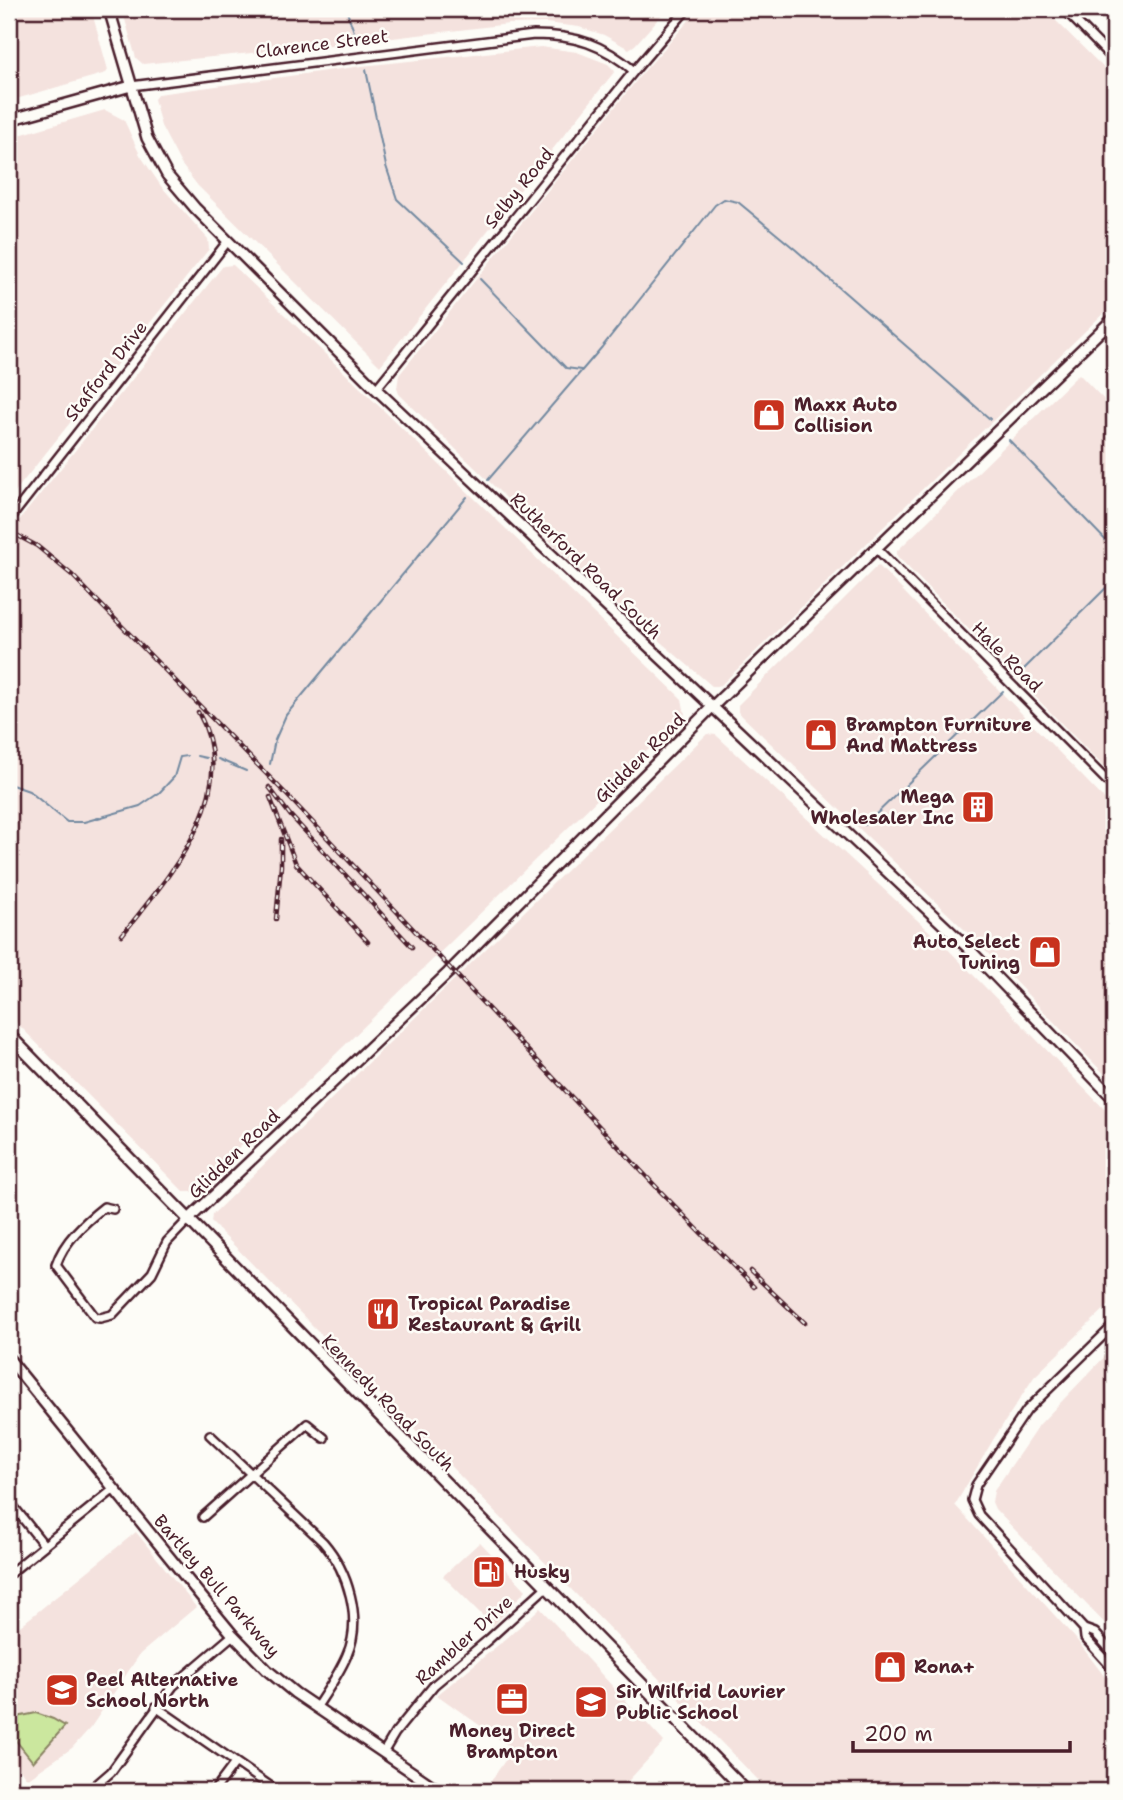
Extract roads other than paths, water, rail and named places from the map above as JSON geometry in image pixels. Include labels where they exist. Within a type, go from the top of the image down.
[{"type":"main road","name":"Kennedy Road South","points":[[9,1037],[746,1791]]},
{"type":"street","name":"Rutherford Road South","points":[[109,9],[147,138],[167,176],[228,242],[376,389],[968,948],[1114,1100]]},
{"type":"street","name":"Selby Road","points":[[376,389],[687,9]]},
{"type":"street","points":[[1064,9],[1114,60]]},
{"type":"street","name":"Clarence Street","points":[[9,120],[131,86],[534,35],[554,35],[591,43],[612,53],[634,71]]},
{"type":"street","name":"Stafford Drive","points":[[9,520],[228,242]]},
{"type":"street","name":"Glidden Road","points":[[187,1221],[452,970],[711,708],[1114,318]]},
{"type":"street","name":"Hale Road","points":[[877,549],[1114,788]]},
{"type":"street","points":[[113,1209],[104,1208],[87,1221],[60,1252],[57,1265],[95,1317],[100,1318],[112,1315],[152,1273],[167,1242],[187,1221]]},
{"type":"street","points":[[1114,1325],[1027,1410],[973,1492],[974,1508],[979,1515],[1084,1629],[1095,1633],[1114,1654]]},
{"type":"street","name":"Bartley Bull Parkway","points":[[9,1359],[233,1635],[267,1670],[316,1708],[440,1791]]},
{"type":"street","points":[[203,1517],[307,1424],[324,1438]]},
{"type":"street","points":[[210,1434],[332,1552],[351,1594],[351,1644],[341,1667],[316,1708]]},
{"type":"street","points":[[9,1574],[114,1489]]},
{"type":"street","points":[[9,1502],[44,1545]]},
{"type":"street","name":"Rambler Drive","points":[[383,1753],[395,1733],[434,1685],[545,1588]]},
{"type":"street","points":[[1084,1629],[1086,1638],[1114,1670]]},
{"type":"street","points":[[89,1791],[111,1772],[173,1686],[233,1635]]},
{"type":"street","points":[[156,1707],[277,1791]]},
{"type":"street","points":[[214,1791],[235,1763]]},
{"type":"waterway","points":[[346,9],[358,43]]},
{"type":"waterway","points":[[366,70],[386,166],[397,199],[464,262]]},
{"type":"waterway","points":[[488,480],[602,347],[715,205],[724,199],[738,202],[990,419]]},
{"type":"waterway","points":[[480,279],[566,368],[581,370]]},
{"type":"waterway","points":[[1009,440],[1114,549]]},
{"type":"waterway","points":[[270,764],[275,740],[286,715],[467,497]]},
{"type":"waterway","points":[[1021,672],[1114,580]]},
{"type":"waterway","points":[[865,825],[1003,691]]},
{"type":"waterway","points":[[9,784],[29,791],[67,822],[84,822],[140,806],[159,793],[174,777],[180,757],[187,756]]},
{"type":"waterway","points":[[197,756],[206,758]]},
{"type":"waterway","points":[[218,759],[246,771]]},
{"type":"railway","points":[[9,531],[37,546],[72,575],[285,793],[754,1287]]},
{"type":"railway","points":[[122,935],[179,859],[207,802],[212,773],[210,742],[198,712]]},
{"type":"railway","points":[[269,787],[290,815],[412,947]]},
{"type":"railway","points":[[270,797],[296,864],[368,942]]},
{"type":"railway","points":[[276,919],[281,839]]},
{"type":"railway","points":[[750,1271],[805,1323]]},
{"type":"place","name":"Maxx Auto Collision","points":[[769,415]]},
{"type":"place","name":"Brampton Furniture And Mattress","points":[[821,735]]},
{"type":"place","name":"Mega Wholesaler Inc","points":[[978,807]]},
{"type":"place","name":"Auto Select Tuning","points":[[1045,952]]},
{"type":"place","name":"Tropical Paradise Restaurant & Grill","points":[[383,1314]]},
{"type":"place","name":"Husky","points":[[489,1572]]},
{"type":"place","name":"Rona+","points":[[890,1667]]},
{"type":"place","name":"Peel Alternative School North","points":[[62,1690]]},
{"type":"place","name":"Money Direct Brampton","points":[[512,1699]]},
{"type":"place","name":"Sir Wilfrid Laurier Public School","points":[[591,1702]]}]
